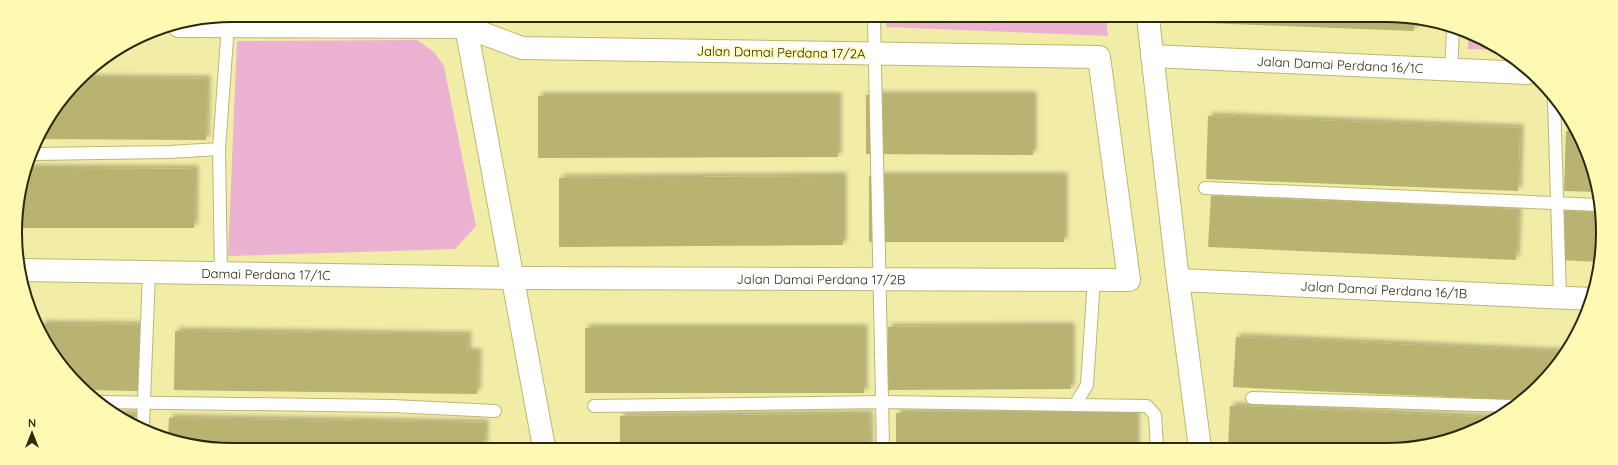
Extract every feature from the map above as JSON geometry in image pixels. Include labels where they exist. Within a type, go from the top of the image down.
[{"type":"street","points":[[193,26],[406,22]]},
{"type":"street","points":[[465,22],[543,443]]},
{"type":"street","name":"Jalan Damai Perdana 17/2A","points":[[467,22],[522,48],[1099,57],[1129,280]]},
{"type":"street","points":[[1148,22],[1178,280],[1199,443]]},
{"type":"street","name":"Jalan Damai Perdana 16/1C","points":[[1152,56],[1523,73]]},
{"type":"street","name":"Damai Perdana 17/1C","points":[[25,270],[512,278]]},
{"type":"street","name":"Jalan Damai Perdana 17/2B","points":[[512,278],[1129,280]]},
{"type":"street","name":"Jalan Damai Perdana 16/1B","points":[[1178,280],[1560,297],[1584,302]]},
{"type":"lane","points":[[874,22],[883,443]]},
{"type":"lane","points":[[220,274],[219,149],[228,25]]},
{"type":"lane","points":[[1451,70],[1453,33]]},
{"type":"lane","points":[[1554,106],[1560,297]]},
{"type":"lane","points":[[37,154],[168,152],[219,149]]},
{"type":"lane","points":[[1205,188],[1594,205]]},
{"type":"lane","points":[[143,423],[149,272]]},
{"type":"lane","points":[[1075,405],[1087,385],[1094,279]]},
{"type":"lane","points":[[1252,398],[1505,406]]},
{"type":"lane","points":[[107,402],[393,406],[495,411]]},
{"type":"lane","points":[[594,406],[882,402],[1147,406],[1156,415],[1157,443]]},
{"type":"shaded area","points":[[886,22],[1106,22],[1108,36],[886,27]]},
{"type":"shaded area","points":[[1468,39],[1490,50],[1468,49]]},
{"type":"shaded area","points":[[417,40],[434,52],[444,66],[476,226],[455,249],[228,256],[237,41]]},
{"type":"building","points":[[1181,22],[1399,22],[1415,24],[1414,31]]},
{"type":"building","points":[[90,78],[207,79],[206,140],[44,139],[65,104]]},
{"type":"building","points":[[866,95],[1033,95],[1033,155],[866,154]]},
{"type":"building","points":[[538,96],[838,96],[838,157],[538,158]]},
{"type":"building","points":[[1208,116],[1520,128],[1518,191],[1206,179]]},
{"type":"building","points":[[1566,131],[1570,131],[1585,165],[1592,192],[1564,191]]},
{"type":"building","points":[[32,168],[195,169],[194,228],[22,228],[26,191]]},
{"type":"building","points":[[843,176],[843,245],[559,247],[559,178]]},
{"type":"building","points":[[869,176],[1064,176],[1064,242],[869,242]]},
{"type":"building","points":[[1211,196],[1518,209],[1516,260],[1208,247]]},
{"type":"building","points":[[1563,211],[1595,212],[1596,246],[1594,262],[1561,260]]},
{"type":"building","points":[[43,324],[139,325],[139,391],[93,390],[65,361]]},
{"type":"building","points":[[1071,326],[1071,389],[888,390],[888,327]]},
{"type":"building","points":[[585,328],[864,328],[864,393],[585,393]]},
{"type":"building","points":[[175,331],[468,335],[467,352],[478,352],[477,394],[174,390]]},
{"type":"building","points":[[1236,337],[1559,352],[1544,371],[1514,400],[1233,387]]},
{"type":"building","points":[[1230,406],[1486,418],[1466,427],[1440,436],[1399,443],[1228,443]]},
{"type":"building","points":[[896,413],[1136,413],[1136,443],[896,443]]},
{"type":"building","points":[[125,414],[135,414],[135,419]]},
{"type":"building","points":[[869,414],[870,443],[620,443],[620,416]]},
{"type":"building","points":[[169,418],[485,423],[484,443],[219,443],[191,439],[168,433]]}]
